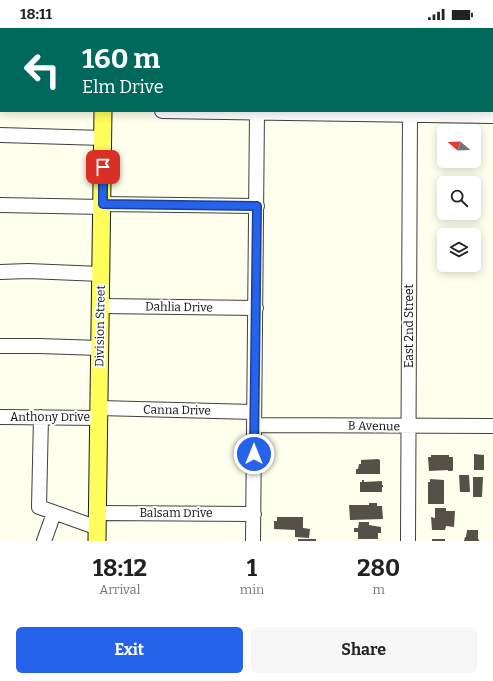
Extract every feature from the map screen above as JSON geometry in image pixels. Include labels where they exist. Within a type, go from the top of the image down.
[{"type":"main road","name":"Division Street","points":[[98,527],[103,112]]},
{"type":"street","points":[[253,541],[258,112],[489,114]]},
{"type":"street","name":"East 2nd Street","points":[[408,541],[410,113]]},
{"type":"street","points":[[0,134],[103,138]]},
{"type":"street","points":[[0,205],[257,206]]},
{"type":"street","points":[[0,272],[28,271],[101,274]]},
{"type":"street","name":"Dahlia Drive","points":[[101,306],[256,308]]},
{"type":"street","points":[[0,346],[100,348]]},
{"type":"street","name":"Canna Drive","points":[[99,413],[254,418]]},
{"type":"street","name":"Anthony Drive","points":[[0,417],[41,417],[99,413]]},
{"type":"street","name":"Balsam Drive","points":[[41,417],[40,508],[98,527],[254,514]]},
{"type":"street","name":"B Avenue","points":[[254,418],[408,426],[493,426]]},
{"type":"street","points":[[44,541],[54,513]]},
{"type":"building","points":[[474,454],[484,455],[484,470],[474,470]]},
{"type":"building","points":[[431,455],[449,455],[449,457],[453,457],[453,470],[429,471],[428,457],[431,457]]},
{"type":"building","points":[[361,460],[380,460],[380,474],[356,474],[356,469],[358,469],[359,464],[361,464]]},
{"type":"building","points":[[459,475],[469,475],[470,492],[460,492]]},
{"type":"building","points":[[473,477],[483,477],[482,497],[473,497]]},
{"type":"building","points":[[430,479],[444,480],[444,504],[428,504],[428,482],[430,482]]},
{"type":"building","points":[[362,480],[364,480],[364,482],[382,481],[382,492],[360,492],[360,482],[362,482]]},
{"type":"building","points":[[369,503],[377,503],[377,506],[382,506],[383,519],[350,520],[349,505],[369,505]]},
{"type":"building","points":[[435,508],[446,508],[446,511],[455,511],[454,527],[446,526],[445,530],[432,530],[431,517],[435,518]]},
{"type":"building","points":[[277,517],[303,517],[303,528],[310,529],[309,538],[295,537],[295,530],[274,529],[274,521],[277,521]]},
{"type":"building","points":[[359,522],[369,522],[369,525],[381,527],[381,533],[378,533],[378,539],[358,539],[358,532],[354,532],[354,528],[358,528]]},
{"type":"building","points":[[467,530],[478,530],[479,541],[464,541]]},
{"type":"building","points":[[298,539],[316,539],[316,541],[298,541]]},
{"type":"building","points":[[432,539],[445,539],[445,541],[432,541]]},
{"type":"route","points":[[103,167],[103,204],[257,206],[254,454]]}]
